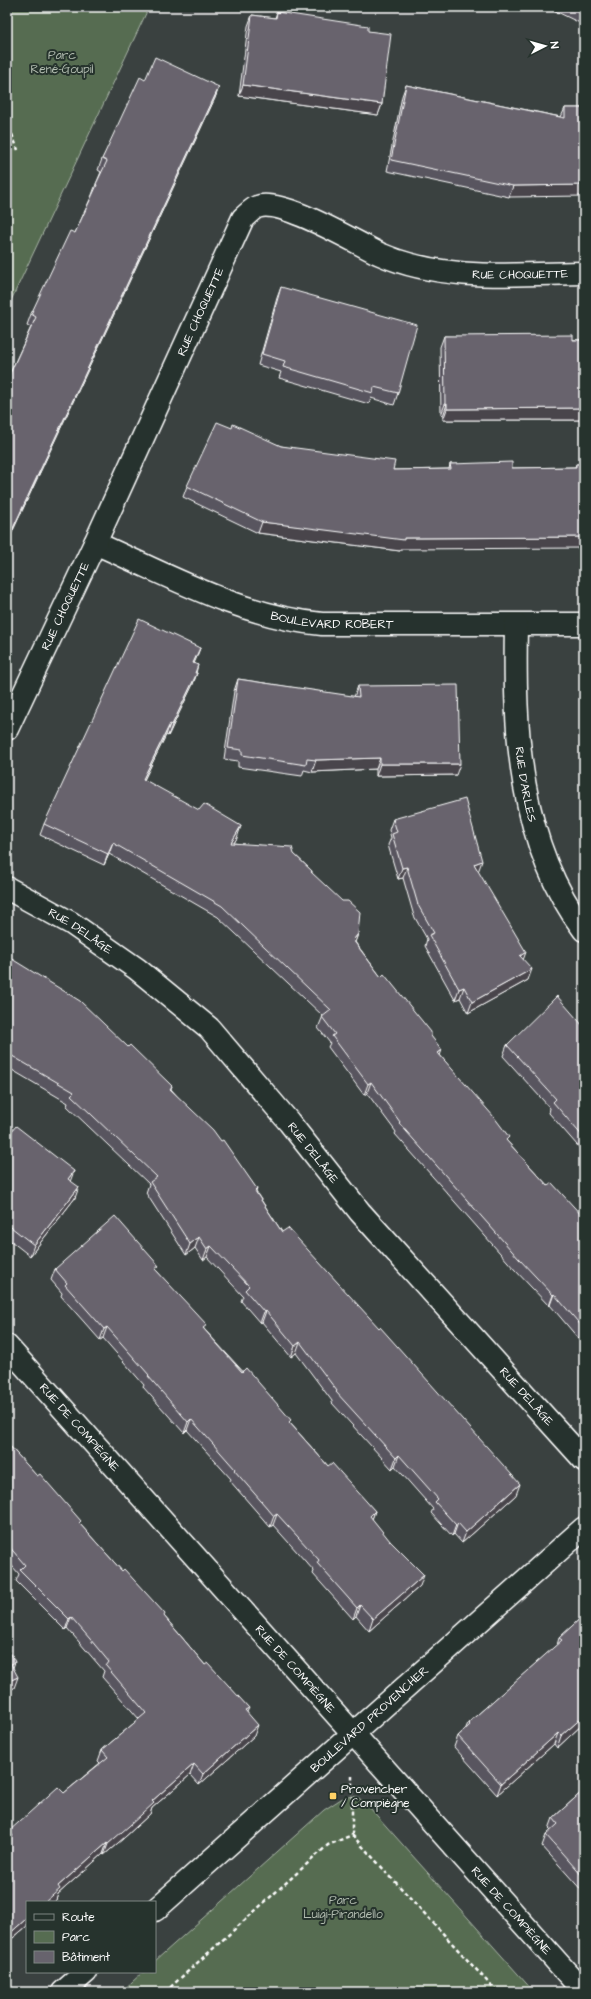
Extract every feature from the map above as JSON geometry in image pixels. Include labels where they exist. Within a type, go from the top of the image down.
[{"type":"street","name":"RUE CHOQUETTE","points":[[7,729],[95,543],[243,218],[258,207],[279,207],[301,215],[382,255],[425,268],[469,274],[584,273]]},
{"type":"street","name":"BOULEVARD ROBERT","points":[[95,543],[208,594],[264,614],[293,622],[322,624],[584,624]]},
{"type":"street","name":"RUE D'ARLES","points":[[516,625],[515,679],[519,742],[522,774],[528,805],[542,854],[575,919],[584,930]]},
{"type":"street","name":"RUE DELÂGE","points":[[7,888],[71,923],[137,969],[209,1028],[289,1122],[360,1212],[584,1460]]},
{"type":"street","name":"RUE DE COMPIÈGNE","points":[[7,1346],[584,1992]]},
{"type":"street","name":"BOULEVARD PROVENCHER","points":[[156,1909],[584,1528]]},
{"type":"street","points":[[63,1992],[85,1973]]},
{"type":"path","points":[[7,121],[18,150]]},
{"type":"path","points":[[353,1734],[352,1835],[497,1992]]},
{"type":"path","points":[[165,1992],[328,1845],[352,1835]]},
{"type":"green space","name":"Parc René-Goupil","points":[[7,7],[149,7],[7,309]]},
{"type":"green space","name":"Parc Luigi-Pirandello","points":[[352,1796],[358,1797],[370,1808],[534,1992],[121,1992],[142,1973],[156,1973],[156,1960],[324,1810],[341,1799]]},
{"type":"building","points":[[574,7],[584,7],[584,12]]},
{"type":"building","points":[[277,12],[368,26],[368,31],[391,34],[382,104],[243,85],[252,15],[276,18]]},
{"type":"building","points":[[155,57],[219,87],[7,541],[7,380],[36,317],[31,314],[70,231],[75,233],[97,185],[96,184],[107,161],[102,159],[140,77],[145,80]]},
{"type":"building","points":[[406,85],[565,118],[565,108],[584,108],[584,185],[513,186],[391,160]]},
{"type":"building","points":[[281,287],[417,325],[398,393],[374,387],[373,393],[283,367],[285,361],[262,354]]},
{"type":"building","points":[[573,335],[573,340],[584,340],[584,408],[447,409],[447,404],[445,404],[444,336]]},
{"type":"building","points":[[217,422],[232,428],[233,424],[281,446],[395,461],[393,470],[451,469],[450,464],[512,462],[512,468],[576,467],[576,464],[584,464],[584,537],[404,538],[404,540],[262,522],[187,486]]},
{"type":"building","points":[[139,619],[200,648],[193,663],[198,665],[195,673],[197,673],[172,725],[170,724],[143,779],[199,810],[204,804],[241,826],[231,843],[292,847],[294,854],[312,871],[311,872],[342,901],[348,901],[360,912],[358,934],[353,940],[381,977],[384,974],[431,1032],[431,1036],[442,1050],[438,1053],[494,1117],[509,1137],[506,1140],[548,1186],[552,1183],[584,1218],[584,1329],[554,1294],[553,1295],[519,1259],[399,1123],[400,1122],[371,1082],[368,1084],[332,1036],[335,1034],[322,1017],[331,1010],[222,906],[113,843],[108,854],[44,824]]},
{"type":"building","points":[[238,679],[359,697],[358,686],[458,685],[460,764],[380,764],[380,758],[307,759],[306,765],[242,755],[242,750],[228,748]]},
{"type":"building","points":[[465,799],[482,861],[474,864],[526,952],[520,956],[532,969],[472,1002],[464,987],[459,989],[429,935],[434,933],[418,905],[407,867],[402,868],[392,834],[397,832],[393,819]]},
{"type":"building","points":[[7,956],[80,1001],[128,1047],[130,1045],[172,1086],[170,1089],[213,1130],[221,1141],[223,1140],[257,1189],[255,1191],[282,1232],[288,1228],[379,1328],[380,1327],[520,1484],[466,1532],[458,1523],[456,1525],[435,1502],[438,1499],[399,1455],[396,1458],[336,1392],[337,1391],[300,1342],[295,1346],[266,1311],[264,1312],[245,1290],[249,1286],[211,1246],[207,1249],[199,1237],[190,1244],[150,1182],[157,1177],[71,1095],[74,1092],[7,1053]]},
{"type":"building","points":[[557,996],[584,1027],[584,1138],[553,1102],[556,1099],[507,1045]]},
{"type":"building","points":[[16,1126],[74,1171],[68,1179],[79,1187],[34,1245],[7,1224],[7,1129],[11,1132]]},
{"type":"building","points":[[115,1216],[159,1266],[155,1269],[207,1325],[203,1328],[242,1372],[246,1368],[291,1420],[289,1422],[328,1466],[332,1463],[375,1511],[370,1516],[390,1541],[424,1575],[373,1619],[360,1605],[357,1608],[317,1563],[319,1560],[277,1514],[274,1516],[191,1419],[188,1422],[107,1327],[104,1329],[65,1285],[67,1283],[55,1269]]},
{"type":"building","points":[[7,1443],[37,1476],[40,1474],[81,1521],[79,1523],[122,1571],[124,1569],[165,1614],[164,1616],[205,1665],[208,1663],[249,1708],[245,1710],[258,1725],[203,1774],[194,1764],[152,1801],[154,1803],[129,1826],[108,1844],[107,1843],[58,1886],[60,1889],[46,1901],[26,1901],[26,1919],[7,1936],[7,1842],[13,1836],[9,1831],[58,1787],[64,1793],[108,1757],[102,1750],[146,1713],[106,1666],[109,1662],[71,1617],[69,1619],[20,1570],[25,1565],[7,1544]]},
{"type":"building","points":[[584,1615],[584,1716],[561,1736],[558,1733],[501,1784],[458,1736],[470,1725],[468,1723],[562,1640],[559,1638]]},
{"type":"building","points":[[7,1646],[15,1662],[11,1664],[18,1677],[7,1682]]},
{"type":"building","points":[[584,1790],[584,1878],[546,1835],[558,1824],[553,1818]]},
{"type":"place","name":"Provencher / Compiègne","points":[[333,1796]]}]
